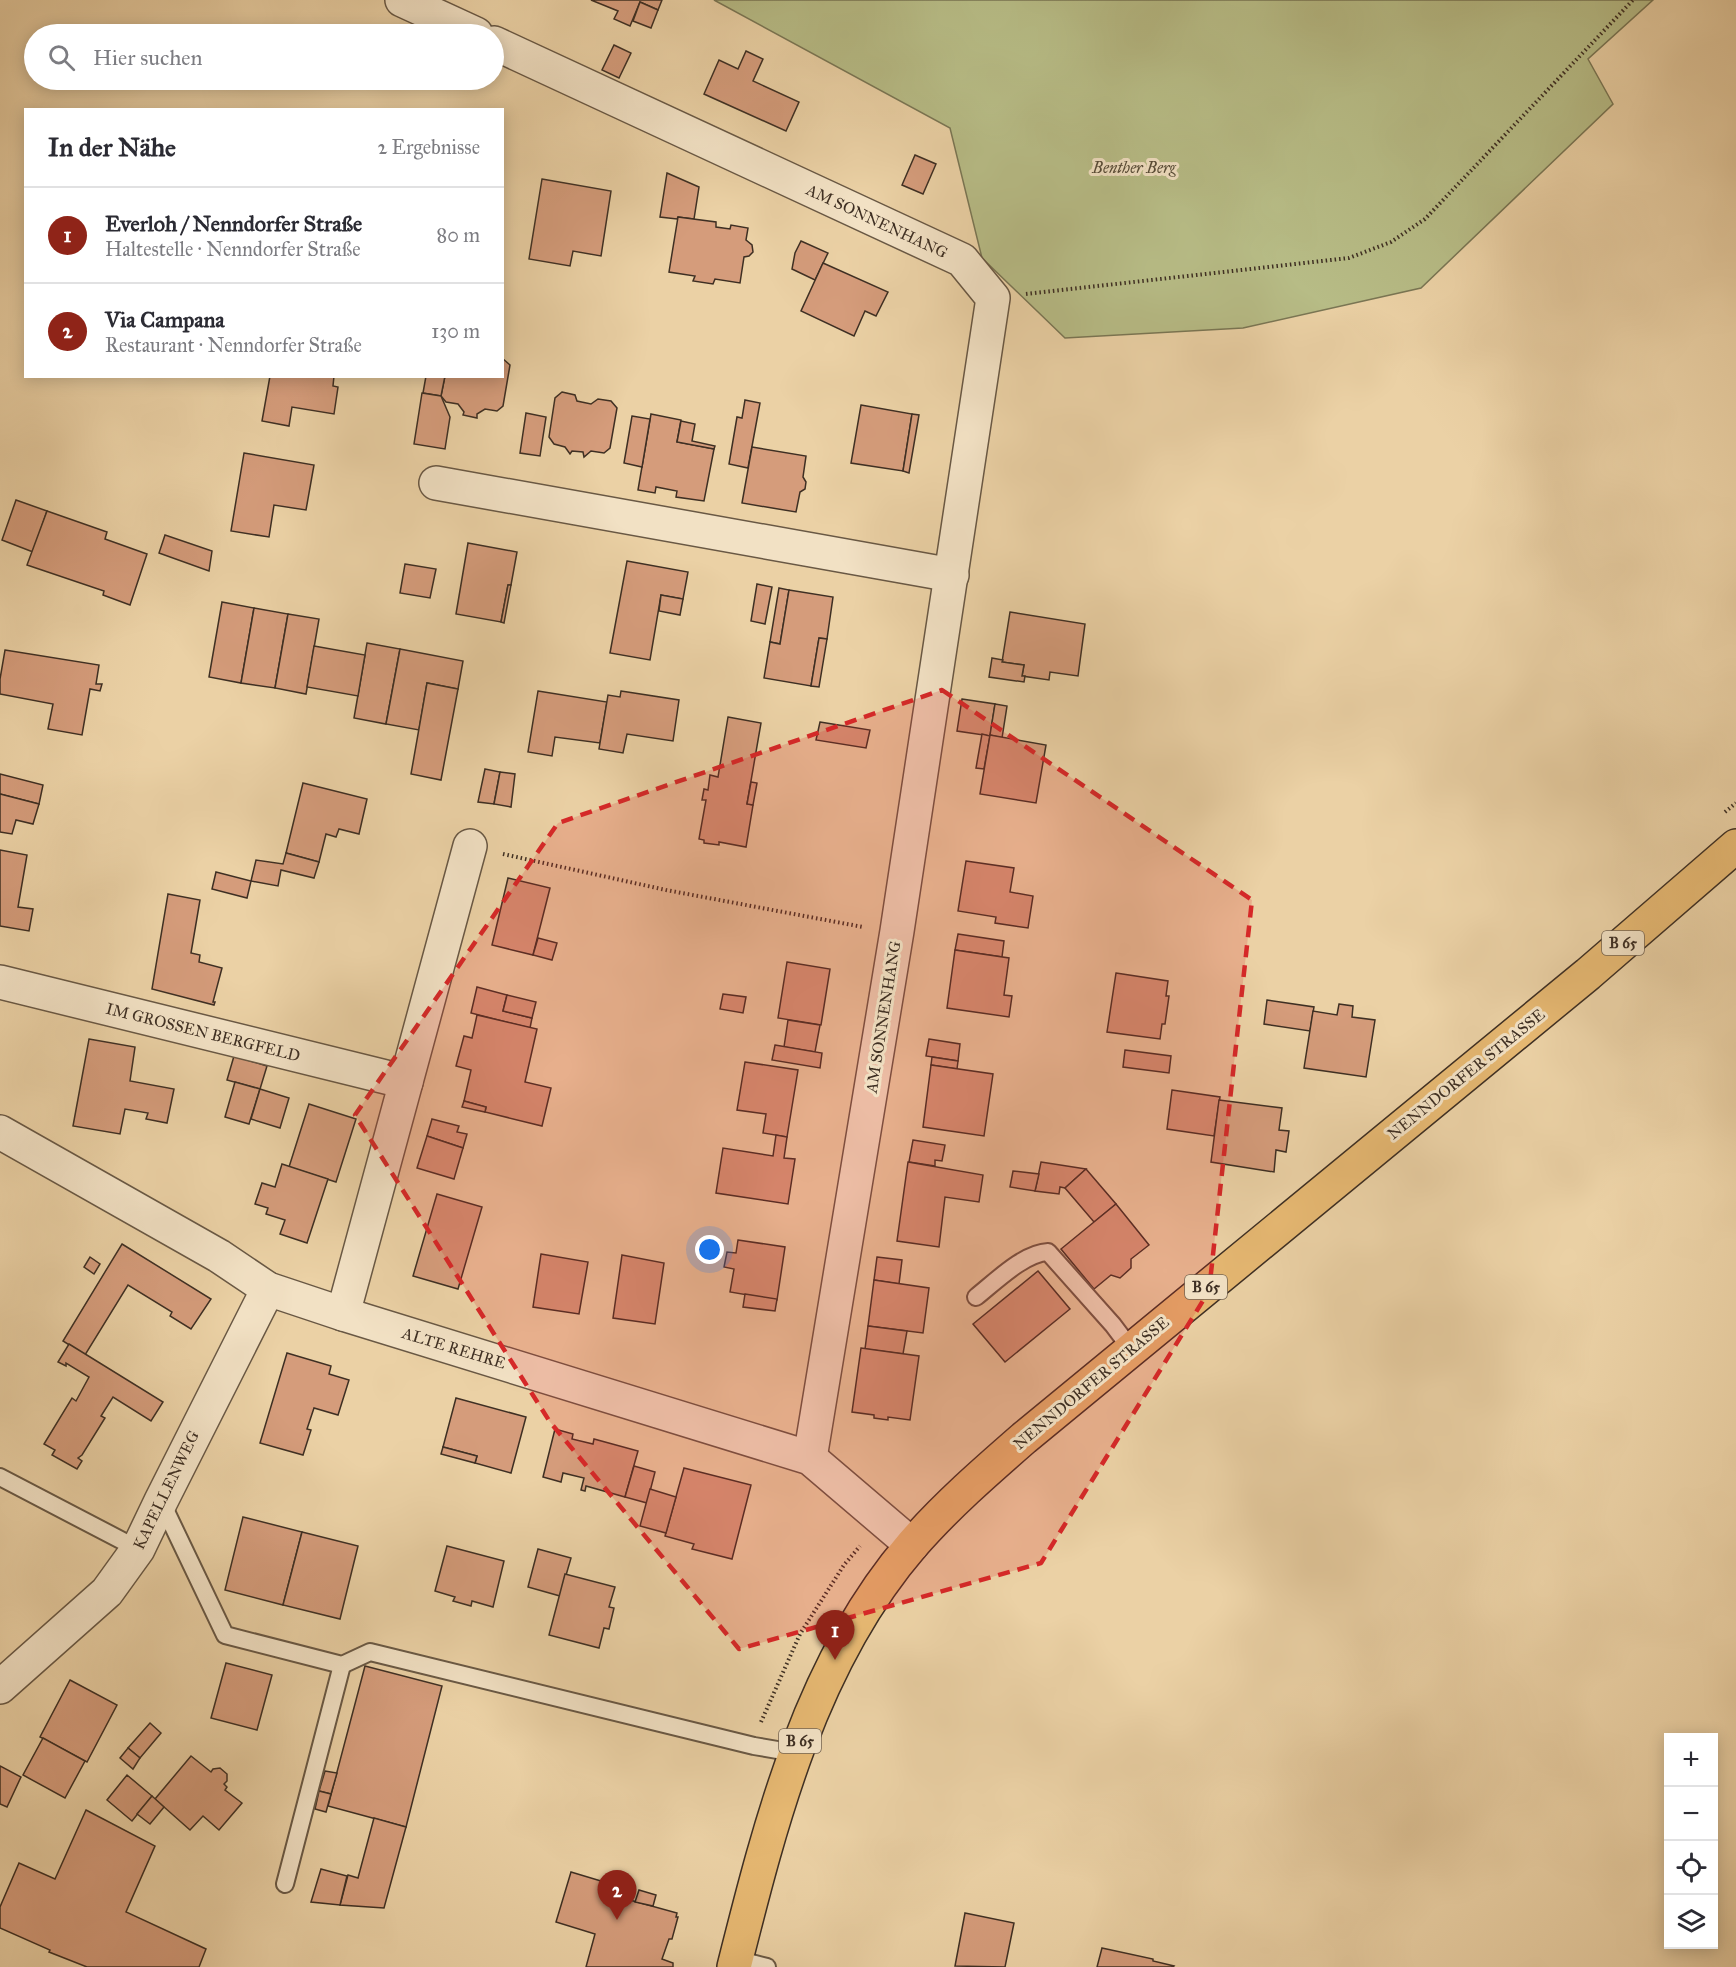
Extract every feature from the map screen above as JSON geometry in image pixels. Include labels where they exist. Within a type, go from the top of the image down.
[{"type":"main road","name":"NENNDORFER STRASSE","points":[[746,1964],[779,1801],[795,1753],[835,1660],[870,1601],[912,1545],[977,1479],[1024,1438],[1588,974],[1736,846]]},
{"type":"street","points":[[402,0],[454,24]]},
{"type":"street","name":"AM SONNENHANG","points":[[504,48],[962,260],[993,297],[897,932],[810,1458]]},
{"type":"street","points":[[436,483],[952,575]]},
{"type":"street","points":[[343,1314],[470,846]]},
{"type":"street","name":"IM GROSSEN BERGFELD","points":[[0,982],[406,1082]]},
{"type":"street","name":"ALTE REHRE","points":[[0,1132],[219,1256],[268,1289],[810,1458],[912,1545]]},
{"type":"street","name":"KAPELLENWEG","points":[[0,1687],[107,1592],[138,1550],[160,1501],[268,1289]]},
{"type":"lane","points":[[976,1297],[1026,1258],[1040,1252],[1048,1252],[1113,1325],[1131,1349]]},
{"type":"lane","points":[[0,1477],[138,1550]]},
{"type":"lane","points":[[160,1501],[225,1635],[342,1665],[370,1652],[754,1746],[795,1753]]},
{"type":"lane","points":[[285,1884],[342,1665]]},
{"type":"path","points":[[993,297],[1349,258],[1391,242],[1425,219],[1633,0]]},
{"type":"path","points":[[470,846],[666,890],[897,932]]},
{"type":"highlighted area","points":[[942,690],[1252,900],[1209,1291],[1041,1563],[739,1649],[550,1422],[355,1115],[558,823]]},
{"type":"green space","name":"Benther Berg","points":[[714,0],[1653,0],[1588,59],[1613,104],[1421,288],[1243,328],[1065,338],[982,258],[950,128]]},
{"type":"building","points":[[591,0],[662,0],[658,10],[640,2],[630,26],[614,19],[618,11]]},
{"type":"building","points":[[640,2],[658,10],[651,28],[633,21]]},
{"type":"building","points":[[614,45],[631,53],[619,78],[602,70]]},
{"type":"building","points":[[746,51],[763,59],[753,81],[799,102],[786,131],[704,94],[719,60],[738,69]]},
{"type":"building","points":[[915,155],[936,164],[923,194],[902,185]]},
{"type":"building","points":[[667,173],[699,187],[694,219],[660,217]]},
{"type":"building","points":[[542,179],[611,191],[601,256],[573,251],[570,266],[529,259]]},
{"type":"building","points":[[678,217],[716,222],[716,227],[730,229],[731,225],[748,228],[746,240],[752,245],[753,252],[744,257],[740,283],[715,279],[713,284],[693,281],[695,276],[669,272]]},
{"type":"building","points":[[801,241],[828,253],[815,280],[792,269],[795,253]]},
{"type":"building","points":[[823,263],[888,292],[876,316],[865,311],[854,336],[801,311]]},
{"type":"building","points":[[504,360],[510,365],[503,406],[497,411],[485,409],[477,414],[477,418],[463,415],[464,412],[458,404],[446,402],[441,396],[445,378],[504,378]]},
{"type":"building","points":[[270,378],[334,378],[333,386],[338,387],[334,414],[292,407],[289,426],[262,421]]},
{"type":"building","points":[[426,378],[445,378],[441,396],[423,393]]},
{"type":"building","points":[[562,392],[575,395],[577,401],[591,404],[598,399],[611,401],[617,408],[610,448],[604,453],[591,451],[584,457],[583,452],[572,451],[570,454],[565,447],[554,444],[549,437],[555,398]]},
{"type":"building","points":[[422,393],[441,396],[450,417],[445,449],[414,444]]},
{"type":"building","points":[[745,400],[760,403],[748,468],[729,464],[737,417],[742,418]]},
{"type":"building","points":[[861,405],[912,414],[903,471],[851,463]]},
{"type":"building","points":[[526,413],[546,417],[540,456],[520,453]]},
{"type":"building","points":[[651,414],[681,420],[677,442],[714,449],[704,501],[676,497],[677,491],[656,487],[655,493],[638,490]]},
{"type":"building","points":[[912,414],[919,415],[909,473],[903,471]]},
{"type":"building","points":[[632,416],[650,419],[642,467],[624,463]]},
{"type":"building","points":[[681,421],[695,424],[692,441],[715,446],[714,449],[677,442]]},
{"type":"building","points":[[752,447],[806,456],[803,477],[806,482],[805,489],[800,492],[796,512],[742,503]]},
{"type":"building","points":[[244,453],[314,465],[306,510],[274,505],[269,537],[231,531]]},
{"type":"building","points":[[16,500],[47,511],[33,552],[2,540]]},
{"type":"building","points":[[47,511],[107,532],[105,539],[147,554],[130,605],[103,595],[104,591],[27,565]]},
{"type":"building","points":[[165,535],[212,551],[209,571],[159,553]]},
{"type":"building","points":[[468,543],[517,552],[501,622],[456,614]]},
{"type":"building","points":[[627,561],[688,572],[683,599],[661,595],[650,660],[610,653]]},
{"type":"building","points":[[405,564],[436,569],[430,598],[400,593]]},
{"type":"building","points":[[757,584],[772,587],[765,624],[751,621]]},
{"type":"building","points":[[508,585],[511,585],[504,623],[501,622]]},
{"type":"building","points":[[779,588],[789,590],[780,644],[770,642]]},
{"type":"building","points":[[789,590],[833,597],[827,639],[819,638],[811,686],[764,678],[770,642],[780,644]]},
{"type":"building","points":[[661,595],[683,599],[680,615],[659,611]]},
{"type":"building","points":[[222,602],[254,608],[241,683],[209,677]]},
{"type":"building","points":[[254,608],[288,614],[275,688],[241,683]]},
{"type":"building","points":[[1010,612],[1085,624],[1078,676],[1050,672],[1049,680],[1022,676],[1024,665],[1002,662]]},
{"type":"building","points":[[288,614],[319,619],[306,694],[275,688]]},
{"type":"building","points":[[819,638],[827,639],[819,687],[811,686]]},
{"type":"building","points":[[367,643],[400,649],[386,724],[354,718]]},
{"type":"building","points":[[314,646],[365,655],[358,696],[307,687]]},
{"type":"building","points":[[400,649],[463,661],[458,689],[427,683],[419,730],[386,724]]},
{"type":"building","points":[[5,650],[99,665],[96,684],[102,684],[100,691],[90,689],[82,735],[48,729],[53,704],[0,694]]},
{"type":"building","points":[[992,658],[1024,665],[1022,676],[1025,676],[1024,682],[989,677]]},
{"type":"building","points":[[427,683],[458,689],[441,780],[411,774]]},
{"type":"building","points":[[538,691],[607,702],[600,743],[555,737],[552,756],[528,752]]},
{"type":"building","points":[[621,691],[679,700],[673,741],[627,734],[623,753],[599,749],[608,695],[620,697]]},
{"type":"building","points":[[962,699],[995,704],[990,736],[957,731]]},
{"type":"building","points":[[995,704],[1007,706],[1002,738],[990,735]]},
{"type":"building","points":[[728,717],[761,723],[747,804],[753,805],[746,847],[719,842],[719,845],[704,843],[704,840],[699,839],[706,800],[702,800],[704,789],[708,790],[710,775],[718,777]]},
{"type":"building","points":[[820,722],[870,730],[866,748],[816,740]]},
{"type":"building","points":[[982,734],[990,736],[984,769],[976,768]]},
{"type":"building","points":[[990,735],[1046,745],[1036,803],[980,794]]},
{"type":"building","points":[[485,769],[500,772],[494,804],[478,802]]},
{"type":"building","points":[[500,772],[515,774],[511,807],[494,804]]},
{"type":"building","points":[[0,774],[43,785],[39,804],[0,794]]},
{"type":"building","points":[[751,782],[757,783],[753,805],[747,804]]},
{"type":"building","points":[[303,783],[367,799],[359,834],[339,829],[336,837],[326,834],[319,862],[286,853]]},
{"type":"building","points":[[0,794],[39,804],[33,824],[16,820],[12,834],[0,832]]},
{"type":"building","points":[[0,850],[27,855],[18,907],[33,909],[29,931],[0,926]]},
{"type":"building","points":[[286,853],[319,862],[314,878],[281,870],[278,886],[251,881],[256,860],[283,864]]},
{"type":"building","points":[[966,861],[1014,868],[1010,892],[1033,896],[1028,928],[995,923],[996,917],[958,911]]},
{"type":"building","points":[[216,872],[251,881],[247,898],[212,889]]},
{"type":"building","points":[[508,878],[550,888],[533,955],[492,945]]},
{"type":"building","points":[[168,894],[200,900],[191,953],[200,955],[199,962],[222,968],[214,1005],[152,989]]},
{"type":"building","points":[[958,934],[1004,941],[1002,957],[955,950]]},
{"type":"building","points":[[538,938],[557,943],[552,960],[533,955]]},
{"type":"building","points":[[955,950],[1009,958],[1004,995],[1012,996],[1009,1017],[947,1008]]},
{"type":"building","points":[[787,962],[830,969],[821,1025],[778,1018]]},
{"type":"building","points":[[1116,973],[1168,981],[1166,996],[1169,996],[1165,1024],[1162,1024],[1160,1039],[1107,1032]]},
{"type":"building","points":[[477,987],[507,995],[503,1011],[532,1018],[530,1028],[471,1013]]},
{"type":"building","points":[[723,994],[746,997],[743,1013],[720,1009]]},
{"type":"building","points":[[507,995],[536,1002],[532,1018],[503,1011]]},
{"type":"building","points":[[1267,1000],[1314,1007],[1310,1031],[1264,1024]]},
{"type":"building","points":[[1339,1004],[1353,1006],[1352,1017],[1375,1020],[1366,1077],[1304,1068],[1313,1011],[1337,1015]]},
{"type":"building","points":[[477,1015],[537,1029],[525,1082],[551,1088],[542,1126],[485,1112],[486,1107],[464,1101],[471,1070],[456,1066],[464,1036],[472,1038]]},
{"type":"building","points":[[788,1020],[820,1025],[815,1052],[784,1047]]},
{"type":"building","points":[[89,1039],[135,1047],[130,1081],[174,1089],[167,1123],[146,1119],[148,1113],[125,1109],[120,1134],[73,1126]]},
{"type":"building","points":[[929,1039],[960,1044],[958,1061],[926,1056]]},
{"type":"building","points":[[775,1045],[822,1053],[820,1068],[772,1060]]},
{"type":"building","points":[[1125,1050],[1171,1056],[1169,1073],[1123,1067]]},
{"type":"building","points":[[234,1056],[267,1066],[260,1089],[227,1080]]},
{"type":"building","points":[[932,1057],[958,1061],[957,1069],[931,1065]]},
{"type":"building","points":[[745,1062],[798,1070],[787,1137],[763,1133],[766,1114],[737,1110]]},
{"type":"building","points":[[931,1065],[993,1074],[984,1136],[923,1127]]},
{"type":"building","points":[[235,1082],[260,1089],[249,1124],[225,1117]]},
{"type":"building","points":[[260,1089],[289,1098],[280,1128],[251,1119]]},
{"type":"building","points":[[1172,1090],[1220,1097],[1214,1136],[1167,1129]]},
{"type":"building","points":[[1219,1100],[1282,1108],[1279,1130],[1289,1131],[1286,1152],[1276,1150],[1274,1172],[1211,1162]]},
{"type":"building","points":[[464,1101],[486,1107],[485,1112],[462,1107]]},
{"type":"building","points":[[309,1104],[356,1119],[336,1182],[289,1167]]},
{"type":"building","points":[[432,1119],[459,1126],[457,1132],[467,1134],[463,1148],[427,1136]]},
{"type":"building","points":[[776,1135],[787,1137],[784,1158],[795,1159],[788,1204],[716,1193],[723,1148],[773,1156]]},
{"type":"building","points":[[427,1136],[463,1148],[454,1179],[417,1168]]},
{"type":"building","points":[[913,1140],[945,1145],[942,1161],[935,1160],[935,1166],[909,1162]]},
{"type":"building","points":[[908,1162],[983,1175],[979,1202],[945,1197],[939,1247],[897,1241]]},
{"type":"building","points":[[1041,1162],[1086,1169],[1065,1188],[1060,1187],[1059,1194],[1035,1191]]},
{"type":"building","points":[[282,1164],[328,1179],[307,1243],[280,1234],[285,1220],[266,1214],[268,1208],[255,1204],[262,1183],[275,1187]]},
{"type":"building","points":[[1086,1169],[1116,1204],[1094,1222],[1065,1188]]},
{"type":"building","points":[[1013,1171],[1039,1174],[1035,1191],[1010,1187]]},
{"type":"building","points":[[437,1194],[482,1207],[458,1289],[413,1276]]},
{"type":"building","points":[[1116,1204],[1149,1245],[1131,1259],[1131,1268],[1120,1278],[1111,1275],[1094,1289],[1061,1249]]},
{"type":"building","points":[[738,1240],[785,1247],[777,1300],[730,1292],[734,1269],[724,1267],[727,1252],[736,1253]]},
{"type":"building","points":[[122,1244],[211,1299],[191,1329],[170,1316],[172,1312],[128,1285],[85,1355],[63,1341]]},
{"type":"building","points":[[541,1254],[588,1262],[579,1314],[533,1307]]},
{"type":"building","points":[[622,1255],[664,1263],[655,1324],[613,1318]]},
{"type":"building","points":[[90,1257],[100,1264],[94,1274],[84,1267]]},
{"type":"building","points":[[877,1257],[902,1260],[899,1284],[874,1280]]},
{"type":"building","points":[[1038,1271],[1070,1309],[1005,1362],[973,1324]]},
{"type":"building","points":[[874,1280],[929,1288],[923,1333],[868,1326]]},
{"type":"building","points":[[745,1294],[777,1299],[775,1311],[743,1307]]},
{"type":"building","points":[[868,1326],[907,1331],[903,1354],[865,1349]]},
{"type":"building","points":[[69,1344],[163,1402],[151,1421],[113,1397],[101,1416],[105,1418],[78,1458],[82,1461],[77,1469],[52,1455],[55,1450],[44,1444],[72,1398],[76,1401],[89,1377],[66,1363],[66,1366],[58,1362]]},
{"type":"building","points":[[861,1348],[919,1356],[910,1420],[888,1417],[888,1420],[874,1418],[874,1415],[852,1412]]},
{"type":"building","points":[[287,1353],[331,1366],[329,1374],[349,1380],[338,1415],[314,1408],[307,1429],[311,1430],[303,1455],[260,1443]]},
{"type":"building","points":[[456,1398],[526,1417],[511,1473],[475,1463],[477,1456],[443,1447]]},
{"type":"building","points":[[555,1429],[573,1434],[572,1439],[593,1444],[594,1439],[638,1451],[625,1497],[586,1486],[585,1491],[581,1490],[584,1478],[563,1473],[561,1482],[543,1477]]},
{"type":"building","points":[[443,1447],[477,1456],[475,1463],[441,1454]]},
{"type":"building","points":[[634,1466],[655,1472],[647,1503],[625,1497]]},
{"type":"building","points":[[684,1468],[751,1485],[732,1559],[692,1549],[694,1544],[665,1536]]},
{"type":"building","points":[[650,1489],[676,1497],[666,1533],[640,1526]]},
{"type":"building","points":[[243,1517],[302,1532],[283,1605],[225,1590]]},
{"type":"building","points":[[302,1532],[358,1546],[340,1619],[283,1605]]},
{"type":"building","points":[[447,1546],[504,1561],[493,1607],[472,1601],[471,1606],[453,1601],[455,1597],[435,1591]]},
{"type":"building","points":[[538,1549],[571,1558],[560,1596],[528,1587]]},
{"type":"building","points":[[565,1574],[615,1587],[609,1607],[614,1608],[609,1629],[604,1628],[599,1648],[549,1635]]},
{"type":"building","points":[[226,1663],[272,1675],[257,1730],[211,1718]]},
{"type":"building","points":[[365,1666],[442,1686],[406,1827],[328,1806]]},
{"type":"building","points":[[70,1680],[117,1705],[87,1762],[40,1737]]},
{"type":"building","points":[[150,1723],[161,1733],[140,1758],[128,1748]]},
{"type":"building","points":[[43,1738],[85,1761],[65,1798],[23,1775]]},
{"type":"building","points":[[128,1748],[140,1758],[133,1769],[120,1758]]},
{"type":"building","points":[[191,1756],[211,1772],[213,1769],[220,1768],[227,1774],[225,1790],[242,1803],[219,1830],[203,1816],[190,1830],[155,1799]]},
{"type":"building","points":[[0,1766],[21,1777],[7,1807],[0,1804]]},
{"type":"building","points":[[325,1771],[337,1773],[331,1794],[319,1791]]},
{"type":"building","points":[[127,1775],[152,1796],[132,1821],[107,1800]]},
{"type":"building","points":[[319,1791],[331,1794],[326,1812],[315,1809]]},
{"type":"building","points":[[152,1796],[164,1807],[150,1824],[137,1814]]},
{"type":"building","points":[[86,1810],[155,1846],[126,1912],[206,1949],[199,1967],[87,1967],[49,1952],[50,1950],[0,1928],[0,1907],[19,1863],[55,1879]]},
{"type":"building","points":[[374,1818],[406,1827],[384,1908],[340,1905],[348,1875],[358,1878]]},
{"type":"building","points":[[321,1869],[347,1876],[340,1905],[311,1902]]},
{"type":"building","points":[[571,1872],[611,1884],[608,1894],[677,1913],[672,1939],[669,1939],[662,1959],[673,1963],[673,1967],[586,1967],[595,1934],[556,1922]]},
{"type":"building","points":[[639,1890],[656,1895],[653,1906],[635,1902]]},
{"type":"building","points":[[965,1913],[1014,1923],[1005,1967],[955,1966]]},
{"type":"building","points":[[1102,1948],[1153,1959],[1153,1961],[1174,1966],[1097,1967]]},
{"type":"place","name":"Everloh / Nenndorfer Straße","points":[[835,1660]]},
{"type":"place","name":"Via Campana","points":[[617,1920]]}]
